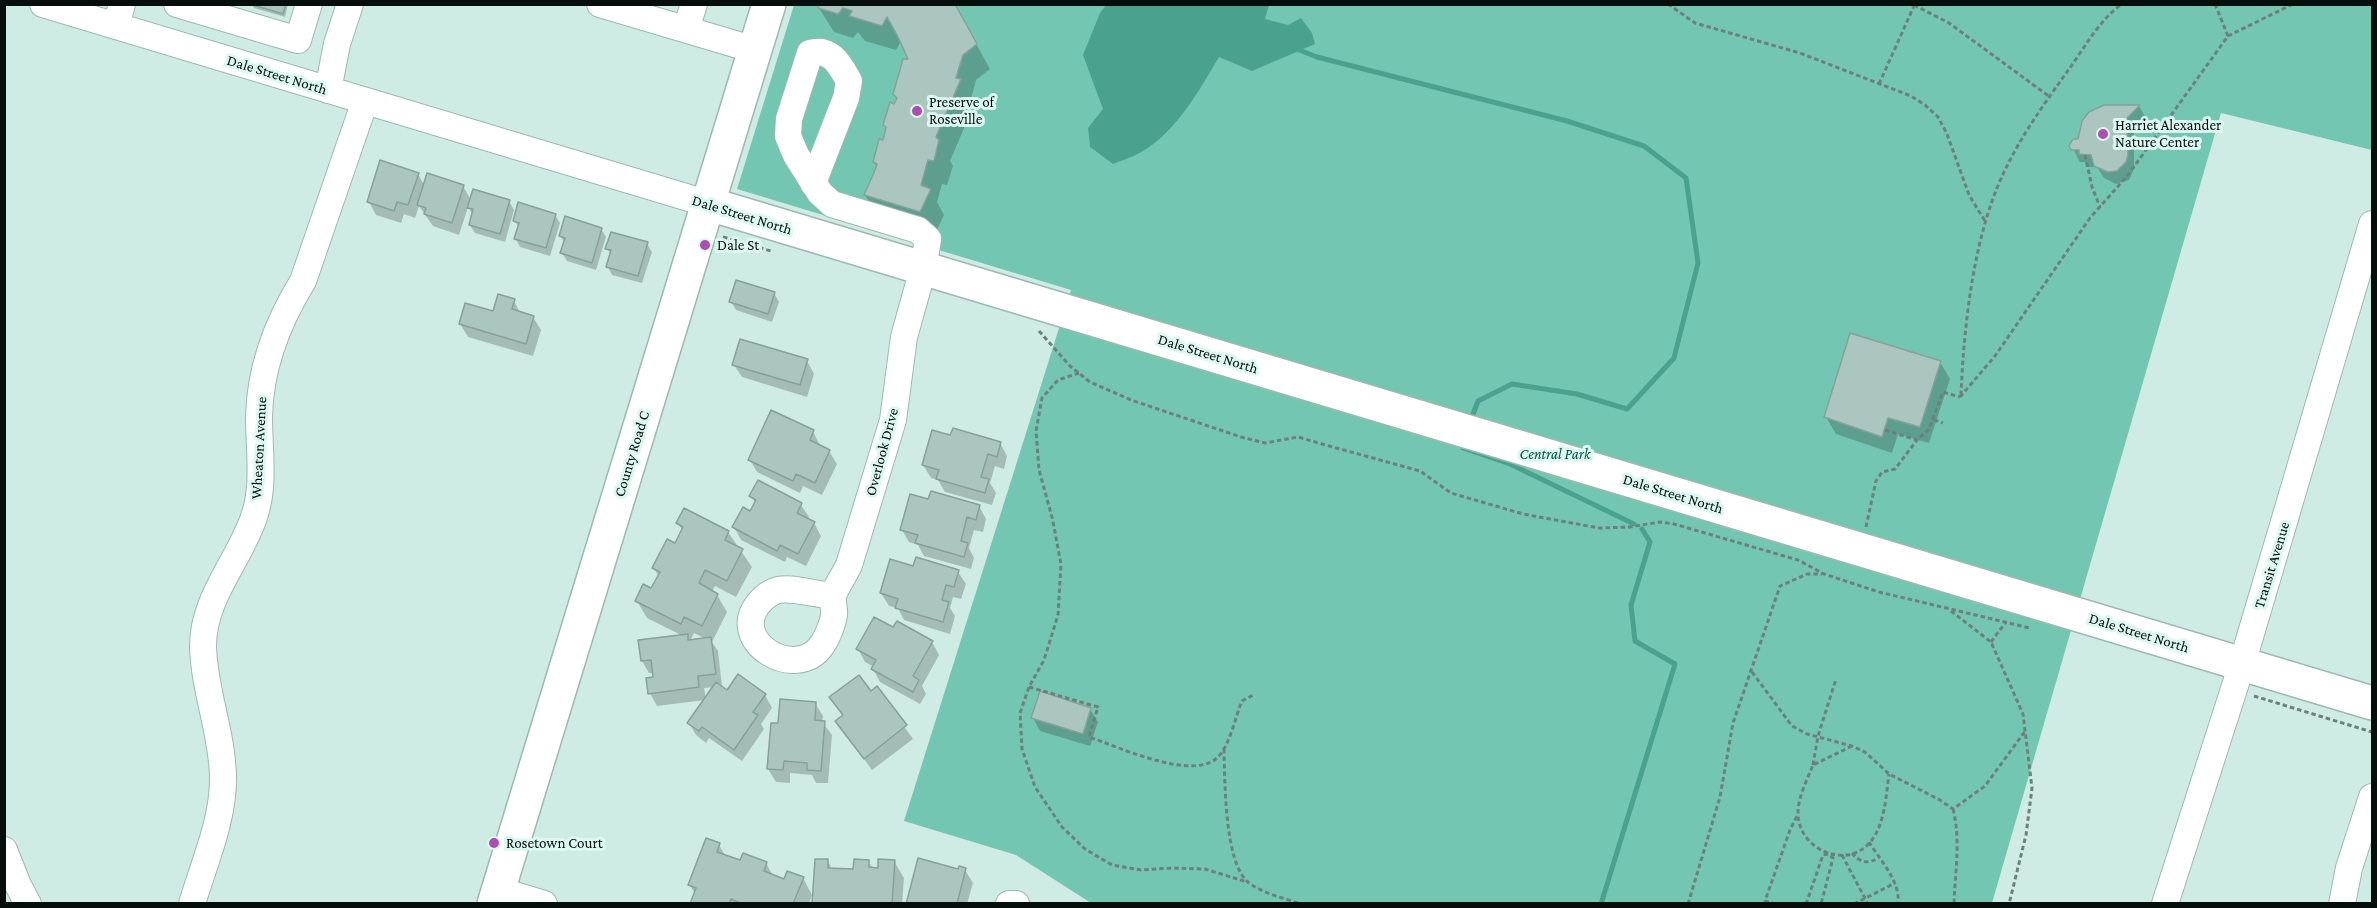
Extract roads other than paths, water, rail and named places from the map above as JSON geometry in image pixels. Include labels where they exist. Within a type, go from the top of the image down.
[{"type":"main road","name":"County Road C","points":[[496,897],[769,4]]},
{"type":"main road","name":"Dale Street North","points":[[709,204],[2245,679],[2373,703]]},
{"type":"street","name":"Dale Street North","points":[[43,4],[119,15],[328,90],[709,204]]},
{"type":"street","points":[[177,4],[298,40],[309,4]]},
{"type":"street","points":[[328,90],[337,44],[350,4]]},
{"type":"street","points":[[600,4],[755,50]]},
{"type":"street","points":[[686,30],[694,4]]},
{"type":"street","name":"Wheaton Avenue","points":[[192,903],[218,818],[224,777],[203,646],[205,624],[209,606],[244,542],[255,514],[260,486],[259,414],[266,360],[286,308],[303,281],[365,101]]},
{"type":"street","name":"Overlook Drive","points":[[813,183],[832,204],[918,230],[928,239],[923,269],[904,337],[898,391],[889,437],[849,565],[843,580],[832,595]]},
{"type":"street","name":"Transit Avenue","points":[[2165,903],[2245,679],[2373,224]]},
{"type":"street","points":[[2342,903],[2349,868],[2373,797]]},
{"type":"street","points":[[4,850],[28,903]]},
{"type":"street","points":[[496,897],[544,903]]},
{"type":"street","points":[[1009,903],[1016,903]]},
{"type":"waterway","points":[[1294,48],[1317,57],[1567,121],[1644,146],[1686,178],[1698,263],[1674,358],[1627,409],[1577,394],[1512,384],[1478,401],[1472,417]]},
{"type":"waterway","points":[[1463,448],[1510,464],[1634,524]]},
{"type":"waterway","points":[[1601,904],[1675,664],[1635,641],[1631,605],[1650,542],[1642,529]]},
{"type":"place","name":"Preserve of Roseville","points":[[917,111]]},
{"type":"place","name":"Harriet Alexander Nature Center","points":[[2103,134]]},
{"type":"place","name":"Dale St","points":[[705,245]]},
{"type":"place","name":"Rosetown Court","points":[[494,843]]},
{"type":"park label","name":"Central Park","points":[[1555,454]]}]
